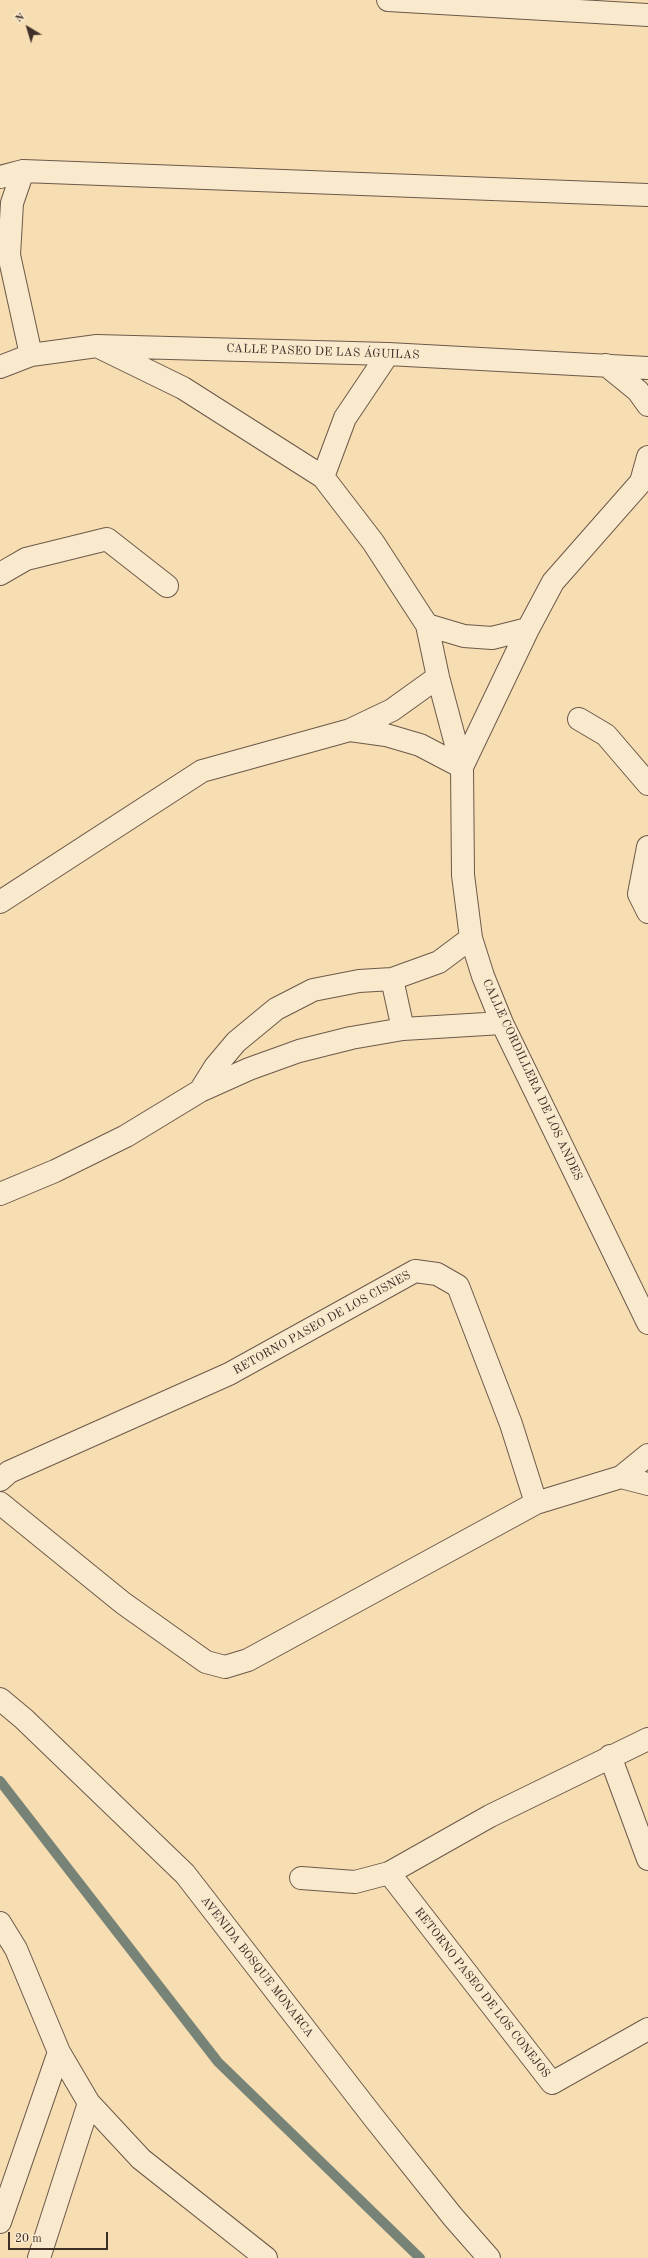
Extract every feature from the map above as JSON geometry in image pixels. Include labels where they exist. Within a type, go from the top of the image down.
[{"type":"street","points":[[388,0],[648,15]]},
{"type":"street","points":[[23,171],[12,202],[4,257],[31,355]]},
{"type":"street","points":[[0,177],[23,171],[648,195]]},
{"type":"street","name":"CALLE PASEO DE LAS ÁGUILAS","points":[[0,367],[31,355],[97,346],[388,354],[648,368]]},
{"type":"street","name":"CALLE CORDILLERA DE LOS ANDES","points":[[97,346],[183,388],[323,477],[373,542],[427,625],[438,677],[462,767],[463,875],[471,938],[483,976],[502,1023],[646,1314]]},
{"type":"street","points":[[323,477],[345,418],[388,354]]},
{"type":"street","points":[[606,365],[638,391],[648,405]]},
{"type":"street","points":[[350,730],[386,735],[420,745],[462,767],[528,629],[553,582],[644,480],[648,457]]},
{"type":"street","points":[[0,574],[26,560],[107,538],[167,586]]},
{"type":"street","points":[[427,625],[464,636],[492,638],[528,629]]},
{"type":"street","points":[[0,902],[202,772],[350,730],[392,710],[438,677]]},
{"type":"street","points":[[579,719],[606,735],[648,784]]},
{"type":"street","points":[[648,847],[639,894],[648,912]]},
{"type":"street","points":[[200,1091],[215,1067],[236,1042],[276,1009],[313,990],[359,981],[392,979],[439,962],[471,938]]},
{"type":"street","points":[[392,979],[403,1029]]},
{"type":"street","points":[[0,1194],[54,1171],[126,1136],[200,1091],[248,1069],[299,1051],[350,1038],[403,1029],[502,1023]]},
{"type":"street","name":"RETORNO PASEO DE LOS CISNES","points":[[0,1480],[9,1472],[229,1374],[415,1271],[437,1274],[458,1286],[511,1424],[536,1503]]},
{"type":"street","points":[[0,1503],[123,1603],[206,1662],[225,1666],[248,1660],[536,1503],[621,1477],[648,1455]]},
{"type":"street","points":[[621,1477],[648,1484]]},
{"type":"street","name":"AVENIDA BOSQUE MONARCA","points":[[0,1698],[24,1719],[185,1874],[378,2124],[453,2217],[489,2258]]},
{"type":"street","points":[[300,1878],[355,1882],[389,1873],[490,1816],[610,1756],[648,1739]]},
{"type":"street","points":[[610,1756],[648,1859]]},
{"type":"street","name":"RETORNO PASEO DE LOS CONEJOS","points":[[389,1873],[552,2083],[648,2029]]},
{"type":"street","points":[[0,1923],[16,1949],[59,2052],[89,2103],[141,2160],[266,2258]]},
{"type":"street","points":[[0,2222],[59,2052]]},
{"type":"street","points":[[39,2258],[89,2103]]},
{"type":"waterway","points":[[0,1781],[218,2062],[420,2258]]}]
